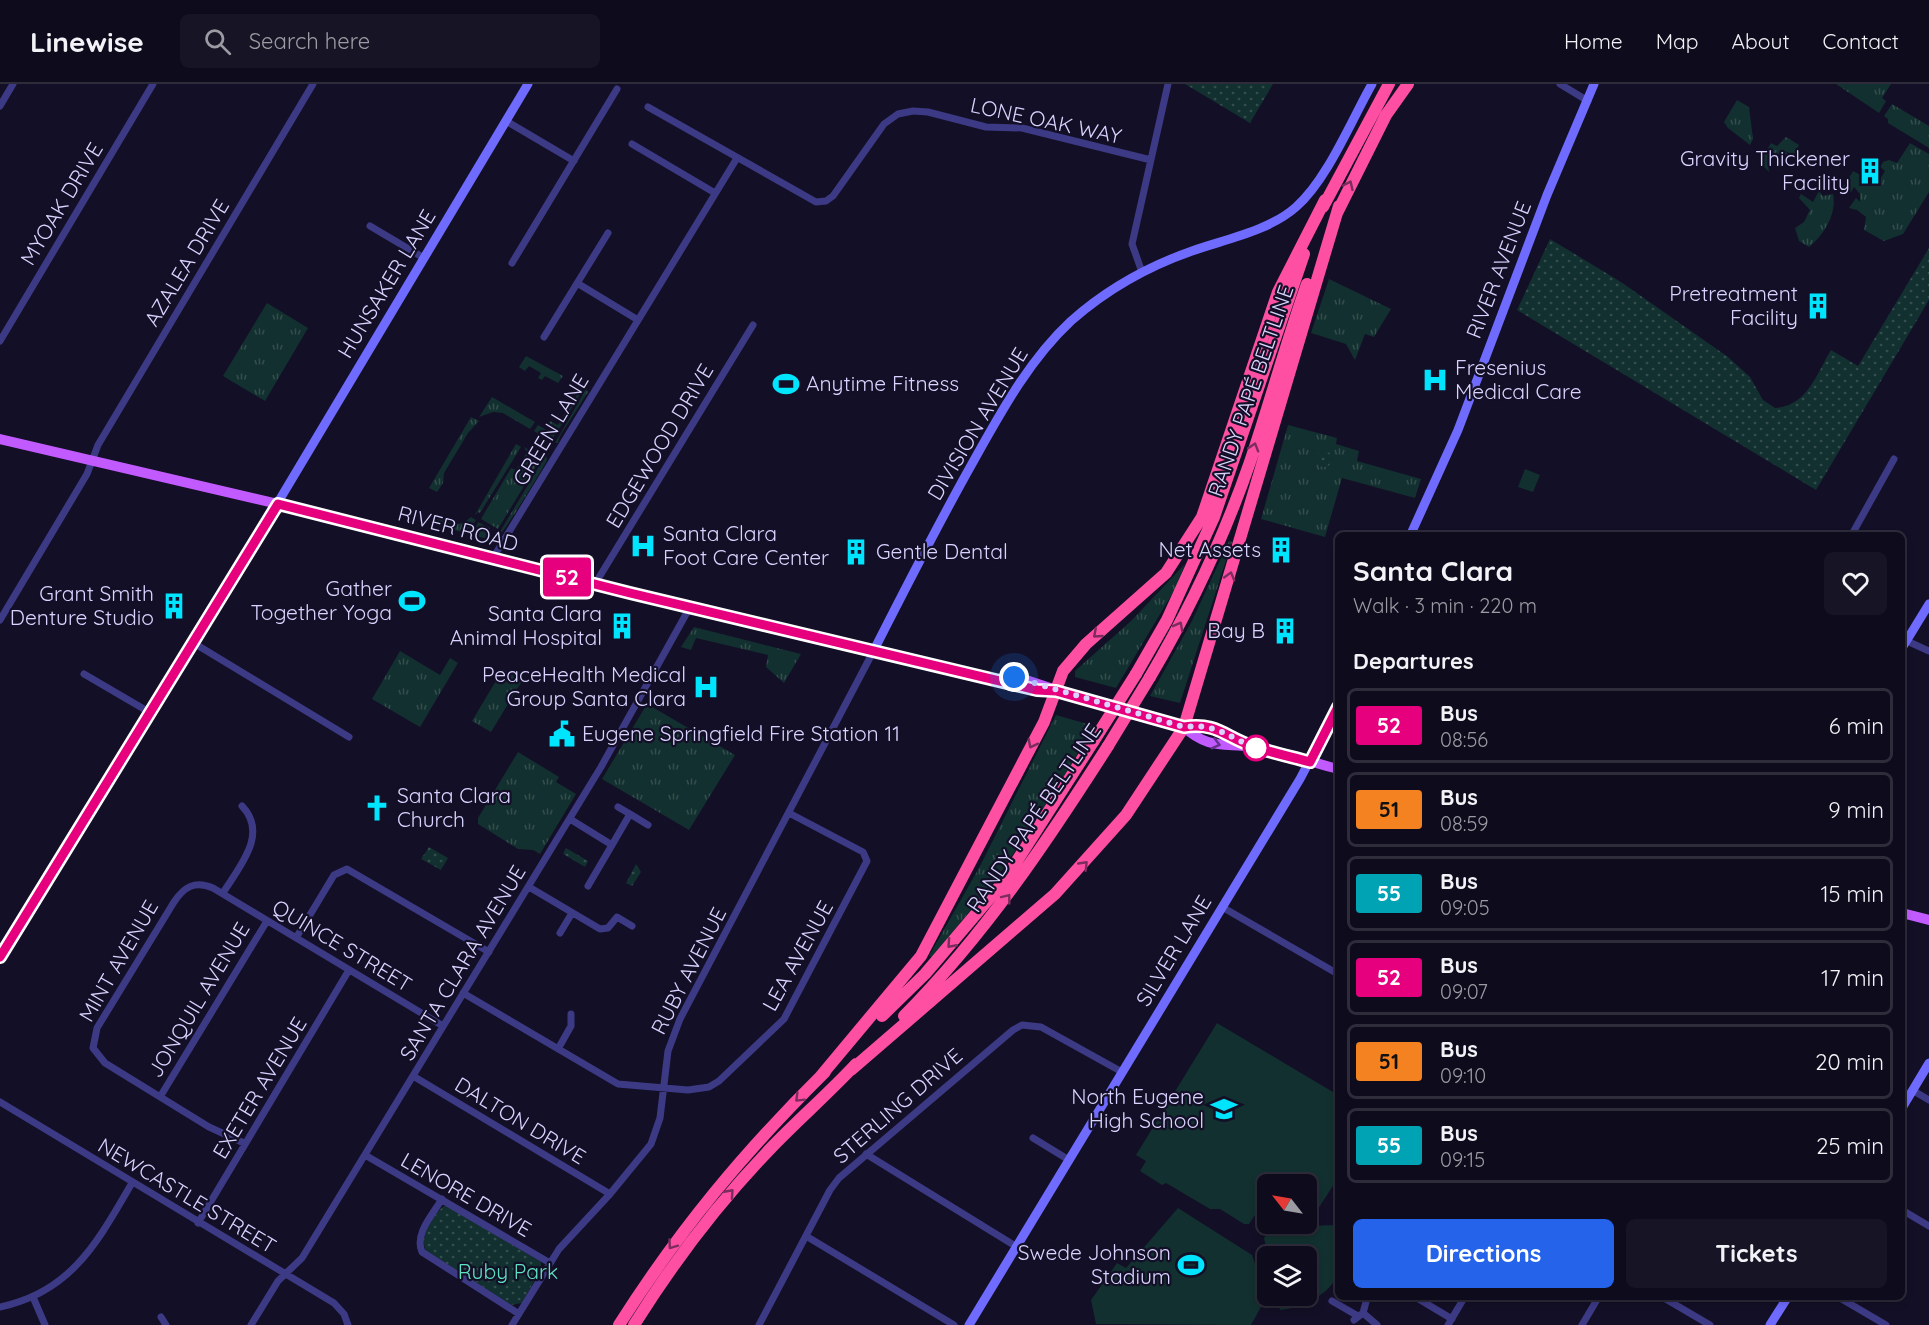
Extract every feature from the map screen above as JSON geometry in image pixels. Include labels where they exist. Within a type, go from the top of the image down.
[{"type":"highway","name":"RANDY PAPÉ BELTLINE","points":[[619,1325],[653,1271],[702,1204],[758,1139],[925,974],[990,898],[1039,829],[1094,742],[1136,674],[1176,601],[1214,517],[1295,278],[1326,200],[1389,84]]},
{"type":"highway","name":"RANDY PAPÉ BELTLINE","points":[[634,1325],[664,1277],[722,1203],[771,1148],[935,984],[979,933],[1038,855],[1108,746],[1181,623],[1220,539],[1249,462],[1296,315],[1339,207],[1386,115],[1408,84]]},
{"type":"highway","points":[[820,1077],[921,956],[1044,722],[1061,674],[1073,658],[1166,573],[1202,517],[1278,292],[1326,200]]},
{"type":"highway","points":[[851,1070],[1056,894],[1126,815],[1184,727],[1339,207]]},
{"type":"main road","name":"RIVER ROAD","points":[[0,439],[278,504],[595,584],[942,666],[1035,681],[1056,691]]},
{"type":"main road","points":[[1056,691],[1184,727],[1196,738],[1224,747],[1252,747],[1335,768]]},
{"type":"main road","points":[[1905,914],[1929,920]]},
{"type":"street","points":[[0,106],[13,84]]},
{"type":"street","name":"MYOAK DRIVE","points":[[0,341],[153,84]]},
{"type":"street","name":"AZALEA DRIVE","points":[[0,618],[87,474],[98,445],[313,84]]},
{"type":"street","name":"HUNSAKER LANE","points":[[0,957],[148,712],[278,504],[528,84]]},
{"type":"street","points":[[1142,272],[1132,244],[1168,84]]},
{"type":"street","name":"DIVISION AVENUE","points":[[874,650],[929,542],[1024,377],[1039,356],[1072,320],[1142,272],[1270,223],[1294,209],[1319,180],[1372,84]]},
{"type":"street","points":[[1560,84],[1588,101]]},
{"type":"street","name":"RIVER AVENUE","points":[[1412,532],[1458,430],[1547,195],[1594,84]]},
{"type":"street","points":[[512,263],[617,89]]},
{"type":"street","points":[[648,107],[736,158]]},
{"type":"street","name":"LONE OAK WAY","points":[[736,158],[807,199],[823,202],[833,196],[884,124],[903,112],[917,111],[986,127],[1022,128],[1150,160]]},
{"type":"street","points":[[506,121],[573,161]]},
{"type":"street","points":[[632,144],[715,193]]},
{"type":"street","name":"GREEN LANE","points":[[493,558],[736,158]]},
{"type":"street","points":[[370,226],[424,258]]},
{"type":"street","points":[[544,337],[608,233]]},
{"type":"street","points":[[577,283],[638,320]]},
{"type":"street","name":"EDGEWOOD DRIVE","points":[[595,584],[753,325]]},
{"type":"street","points":[[1853,532],[1894,459]]},
{"type":"street","points":[[1905,643],[1929,604]]},
{"type":"street","name":"SANTA CLARA AVENUE","points":[[251,1325],[271,1291],[302,1258],[529,887],[627,723],[690,607]]},
{"type":"street","points":[[192,642],[349,737]]},
{"type":"street","points":[[1905,645],[1929,651]]},
{"type":"street","name":"RUBY AVENUE","points":[[512,1325],[564,1243],[610,1194],[651,1144],[660,1118],[668,1051],[680,1019],[874,650]]},
{"type":"street","points":[[84,674],[148,712]]},
{"type":"street","points":[[1310,762],[1335,713]]},
{"type":"street","name":"SILVER LANE","points":[[969,1325],[1310,762]]},
{"type":"street","points":[[223,893],[253,842],[253,823],[242,806]]},
{"type":"street","points":[[618,807],[648,825]]},
{"type":"street","name":"LEA AVENUE","points":[[663,1089],[696,1090],[715,1084],[782,1023],[866,865],[867,857],[863,852],[789,813]]},
{"type":"street","points":[[588,886],[630,814]]},
{"type":"street","points":[[570,819],[612,844]]},
{"type":"street","points":[[296,938],[332,878],[338,871],[345,869],[352,870],[489,952]]},
{"type":"street","name":"QUINCE STREET","points":[[180,893],[198,884],[223,893],[443,1026]]},
{"type":"street","points":[[529,887],[602,930],[609,928],[616,917],[632,926]]},
{"type":"street","name":"MINT AVENUE","points":[[160,1097],[102,1062],[93,1048],[97,1028],[180,893]]},
{"type":"street","points":[[1222,907],[1335,972]]},
{"type":"street","points":[[560,933],[572,913]]},
{"type":"street","name":"JONQUIL AVENUE","points":[[160,1097],[267,921]]},
{"type":"street","name":"EXETER AVENUE","points":[[198,1223],[349,970]]},
{"type":"street","points":[[464,993],[618,1084],[663,1089]]},
{"type":"street","points":[[558,1049],[571,1026],[571,1014]]},
{"type":"street","name":"STERLING DRIVE","points":[[759,1325],[830,1190],[866,1154],[1013,1030],[1022,1025],[1041,1027],[1122,1072]]},
{"type":"street","points":[[1905,1103],[1929,1063]]},
{"type":"street","name":"DALTON DRIVE","points":[[413,1076],[610,1194]]},
{"type":"street","points":[[1912,1090],[1929,1100]]},
{"type":"street","points":[[160,1097],[209,1127],[244,1143]]},
{"type":"street","name":"NEWCASTLE STREET","points":[[0,1102],[334,1303],[344,1314],[348,1325]]},
{"type":"street","points":[[1034,1138],[1070,1160]]},
{"type":"street","points":[[866,1154],[1017,1247]]},
{"type":"street","name":"LENORE DRIVE","points":[[365,1155],[550,1263]]},
{"type":"street","points":[[0,1307],[33,1297],[82,1262],[99,1240],[132,1183]]},
{"type":"street","points":[[442,1198],[421,1234],[419,1244],[422,1252],[519,1314]]},
{"type":"street","points":[[1905,1212],[1929,1226]]},
{"type":"street","points":[[806,1236],[954,1325]]},
{"type":"street","points":[[33,1297],[45,1325]]},
{"type":"street","points":[[1358,1317],[1366,1300]]},
{"type":"street","points":[[1420,1300],[1450,1322],[1463,1300]]},
{"type":"street","points":[[1582,1325],[1597,1300]]},
{"type":"street","points":[[1667,1300],[1710,1325]]},
{"type":"street","points":[[1770,1325],[1786,1300]]},
{"type":"street","points":[[1843,1300],[1886,1325]]},
{"type":"street","points":[[1332,1301],[1358,1317],[1377,1325]]},
{"type":"street","points":[[160,1317],[166,1325]]},
{"type":"green space","points":[[1185,84],[1273,84],[1250,123]]},
{"type":"green space","points":[[1836,84],[1891,84],[1882,98],[1886,101],[1879,113]]},
{"type":"green space","points":[[1737,100],[1749,107],[1753,139],[1750,145],[1728,128],[1724,122]]},
{"type":"green space","points":[[1892,104],[1929,126],[1929,148],[1888,123],[1888,119],[1884,116]]},
{"type":"green space","points":[[1786,137],[1799,145],[1793,156],[1786,151],[1790,159],[1781,153],[1771,157],[1768,164],[1769,172],[1760,162],[1771,143],[1777,146]]},
{"type":"green space","points":[[1910,143],[1929,154],[1929,192],[1903,234],[1884,241],[1864,230],[1866,217],[1857,210],[1849,208],[1856,198],[1860,202],[1860,194],[1854,187],[1851,192],[1838,184],[1845,185],[1853,171],[1877,184],[1885,171],[1880,167],[1883,162],[1889,160],[1897,163]]},
{"type":"green space","points":[[1819,191],[1823,196],[1833,194],[1833,208],[1825,230],[1809,247],[1799,241],[1795,228],[1804,222],[1810,210],[1799,198],[1801,194],[1813,202]]},
{"type":"green space","points":[[1550,239],[1621,282],[1728,357],[1750,377],[1763,400],[1775,408],[1795,402],[1803,395],[1831,350],[1858,366],[1929,248],[1929,300],[1816,490],[1517,310]]},
{"type":"green space","points":[[1329,279],[1391,309],[1374,337],[1365,334],[1355,360],[1346,344],[1311,333]]},
{"type":"green space","points":[[267,303],[308,328],[265,401],[223,376]]},
{"type":"green space","points":[[526,356],[563,376],[558,383],[545,376],[542,380],[538,378],[541,373],[529,366],[525,371],[519,367]]},
{"type":"green space","points":[[576,383],[584,388],[557,432],[547,426],[550,421],[558,425],[567,409],[561,405],[564,401],[570,405],[580,390],[574,386]]},
{"type":"green space","points":[[586,389],[588,392],[560,436],[558,443],[555,443]]},
{"type":"green space","points":[[492,397],[535,422],[530,429],[503,413],[493,412],[479,417]]},
{"type":"green space","points":[[471,417],[479,421],[468,433],[444,473],[443,483],[437,492],[429,488]]},
{"type":"green space","points":[[538,425],[555,435],[551,441],[534,431]]},
{"type":"green space","points":[[1288,425],[1337,438],[1336,444],[1359,451],[1357,461],[1421,479],[1415,498],[1342,478],[1325,537],[1261,519]]},
{"type":"green space","points":[[516,444],[521,447],[480,513],[475,515]]},
{"type":"green space","points":[[524,447],[531,451],[529,459],[535,455],[536,462],[541,458],[498,529],[481,519],[511,468],[516,470],[527,452]]},
{"type":"green space","points":[[1321,451],[1327,451],[1332,459],[1330,465],[1321,467],[1316,462],[1316,456]]},
{"type":"green space","points":[[546,455],[547,460],[537,477],[495,540]]},
{"type":"green space","points":[[1525,469],[1540,475],[1533,492],[1518,487]]},
{"type":"green space","points":[[436,516],[445,522],[454,524],[462,523],[471,517],[476,520],[471,527],[462,532],[434,525],[432,519]]},
{"type":"green space","points":[[478,522],[490,528],[487,539],[473,535]]},
{"type":"green space","points":[[1229,541],[1232,542],[1180,703],[1150,696],[1192,621]]},
{"type":"green space","points":[[1185,564],[1175,589],[1116,688],[1075,677],[1075,671],[1131,621]]},
{"type":"green space","points":[[694,627],[801,654],[784,683],[766,667],[768,655],[696,638],[691,650],[681,647]]},
{"type":"green space","points":[[400,651],[440,675],[450,658],[458,663],[420,727],[372,699]]},
{"type":"green space","points":[[503,669],[522,681],[491,732],[472,721]]},
{"type":"green space","points":[[647,704],[735,755],[689,830],[602,779]]},
{"type":"green space","points":[[1056,715],[1094,726],[1054,793],[997,878],[932,957],[929,956],[980,866]]},
{"type":"green space","points":[[518,752],[559,777],[556,782],[576,794],[540,854],[533,850],[518,849],[478,824],[478,818]]},
{"type":"green space","points":[[429,847],[448,858],[441,870],[421,859]]},
{"type":"green space","points":[[566,848],[588,861],[585,867],[563,854]]},
{"type":"green space","points":[[636,864],[641,872],[632,886],[626,883]]},
{"type":"green space","points":[[1217,1023],[1335,1093],[1335,1183],[1318,1209],[1317,1174],[1257,1174],[1257,1212],[1249,1224],[1244,1224],[1220,1209],[1210,1209],[1166,1183],[1162,1185],[1140,1171],[1146,1161],[1136,1155]]},
{"type":"green space","name":"Ruby Park","points":[[444,1206],[448,1206],[541,1262],[541,1269],[522,1303],[511,1305],[426,1251],[425,1233],[435,1215]]},
{"type":"green space","name":"Swede Johnson Stadium","points":[[1178,1208],[1252,1255],[1257,1269],[1257,1306],[1261,1307],[1251,1325],[1096,1324],[1091,1300],[1117,1263],[1126,1268]]},
{"type":"green space","points":[[1335,1225],[1334,1281],[1317,1297],[1317,1246],[1266,1246],[1264,1238],[1267,1234],[1317,1234],[1317,1226]]},
{"type":"green space","points":[[1279,1306],[1297,1306],[1280,1310]]},
{"type":"bus line","name":"52","points":[[0,957],[278,504],[700,610],[1037,690],[1056,691],[1184,727],[1201,725],[1225,732],[1252,747],[1310,762],[1335,713]]},
{"type":"place","name":"Gravity Thickener Facility","points":[[1870,171]]},
{"type":"place","name":"Pretreatment Facility","points":[[1818,306]]},
{"type":"place","name":"Fresenius Medical Care","points":[[1435,380]]},
{"type":"place","name":"Anytime Fitness","points":[[786,384]]},
{"type":"place","name":"Santa Clara Foot Care Center","points":[[643,546]]},
{"type":"place","name":"Net Assets","points":[[1281,550]]},
{"type":"place","name":"Gentle Dental","points":[[856,552]]},
{"type":"place","name":"Gather Together Yoga","points":[[412,601]]},
{"type":"place","name":"Grant Smith Denture Studio","points":[[174,606]]},
{"type":"place","name":"Santa Clara Animal Hospital","points":[[622,626]]},
{"type":"place","name":"Bay B","points":[[1285,631]]},
{"type":"place","name":"PeaceHealth Medical Group Santa Clara","points":[[706,687]]},
{"type":"place","name":"Eugene Springfield Fire Station 11","points":[[562,734]]},
{"type":"place","name":"Santa Clara Church","points":[[377,808]]},
{"type":"place","name":"North Eugene High School","points":[[1224,1109]]},
{"type":"place","name":"Swede Johnson Stadium","points":[[1191,1265]]},
{"type":"route","points":[[1014,677],[1184,727],[1201,725],[1225,732],[1256,748]]}]
